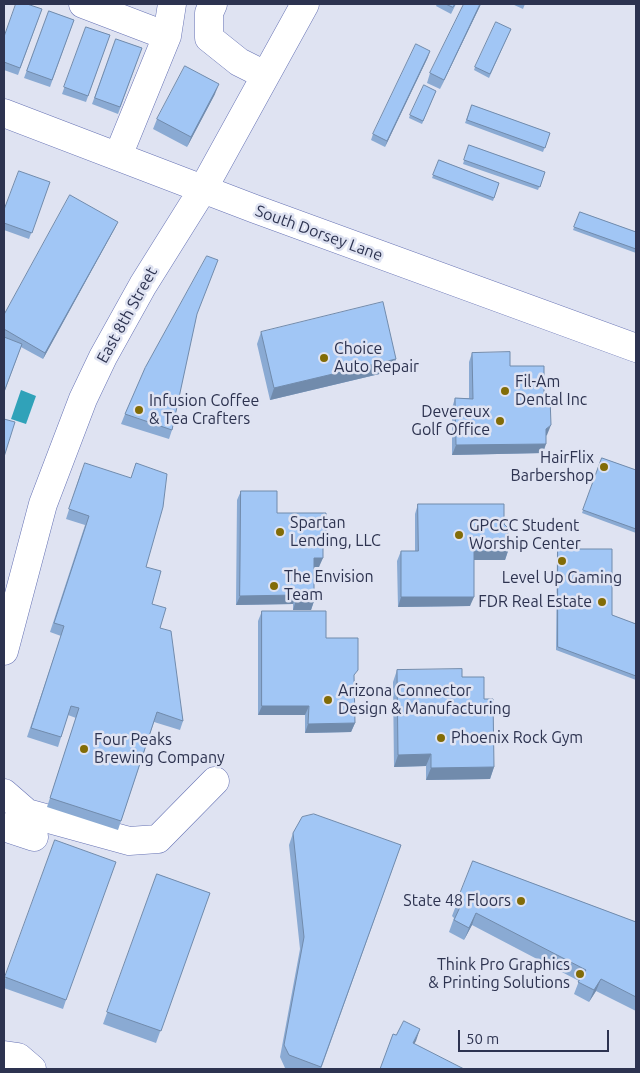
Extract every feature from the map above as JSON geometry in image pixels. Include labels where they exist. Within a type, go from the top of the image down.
[{"type":"street","points":[[83,4],[166,36]]},
{"type":"street","points":[[118,156],[166,36],[172,4]]},
{"type":"street","points":[[213,4],[209,13],[209,38],[239,62],[265,76]]},
{"type":"street","name":"East 8th Street","points":[[4,650],[43,504],[83,399],[103,357],[142,285],[203,189],[305,4]]},
{"type":"street","name":"South Dorsey Lane","points":[[4,113],[203,189],[636,348]]},
{"type":"street","points":[[4,793],[27,813],[129,841],[158,839],[215,780]]},
{"type":"street","points":[[4,827],[34,837]]},
{"type":"water","points":[[21,390],[36,396],[26,424],[11,419]]},
{"type":"building","points":[[16,4],[27,4],[42,9],[20,68],[4,62],[4,37]]},
{"type":"building","points":[[464,4],[480,4],[444,80],[430,73]]},
{"type":"building","points":[[49,11],[74,20],[52,80],[27,71]]},
{"type":"building","points":[[496,22],[511,29],[490,74],[475,67]]},
{"type":"building","points":[[86,27],[110,35],[88,96],[64,87]]},
{"type":"building","points":[[116,39],[142,48],[120,107],[95,98]]},
{"type":"building","points":[[416,44],[430,51],[387,141],[373,134]]},
{"type":"building","points":[[185,66],[219,84],[191,137],[157,119]]},
{"type":"building","points":[[424,85],[436,91],[423,121],[410,115]]},
{"type":"building","points":[[472,105],[550,133],[545,148],[467,120]]},
{"type":"building","points":[[469,145],[545,172],[540,187],[464,160]]},
{"type":"building","points":[[439,160],[499,183],[494,198],[433,175]]},
{"type":"building","points":[[19,171],[50,182],[32,233],[4,223],[4,210]]},
{"type":"building","points":[[70,195],[118,222],[45,353],[4,329],[4,315]]},
{"type":"building","points":[[580,212],[636,232],[636,249],[574,227]]},
{"type":"building","points":[[207,256],[218,260],[197,314],[172,430],[125,414],[145,368]]},
{"type":"building","name":"Choice Auto Repair","points":[[383,302],[396,359],[274,388],[261,332]]},
{"type":"building","points":[[4,337],[22,344],[4,392]]},
{"type":"building","points":[[510,352],[510,366],[544,366],[544,398],[550,397],[551,425],[546,429],[546,444],[456,445],[455,398],[473,399],[472,353]]},
{"type":"building","points":[[4,419],[15,422],[4,457]]},
{"type":"building","points":[[602,458],[636,470],[636,529],[583,510]]},
{"type":"building","points":[[85,463],[131,478],[136,463],[167,474],[163,507],[146,567],[161,571],[152,604],[166,608],[160,628],[171,631],[183,721],[157,712],[121,821],[50,798],[79,708],[71,706],[61,737],[31,728],[64,626],[54,623],[89,516],[69,509]]},
{"type":"building","points":[[241,491],[277,491],[277,513],[326,513],[326,532],[323,535],[323,558],[314,558],[314,601],[296,600],[296,595],[240,596]]},
{"type":"building","points":[[418,504],[504,504],[504,524],[508,528],[508,551],[474,551],[474,597],[401,597],[401,551],[418,551]]},
{"type":"building","points":[[558,549],[612,549],[612,615],[636,624],[636,676],[558,647]]},
{"type":"building","points":[[262,611],[326,611],[326,638],[358,638],[358,670],[354,675],[355,723],[308,724],[309,706],[262,706]]},
{"type":"building","name":"Phoenix Rock Gym","points":[[462,669],[462,677],[484,677],[484,699],[493,699],[494,767],[431,768],[431,754],[398,755],[397,670]]},
{"type":"building","points":[[314,814],[401,845],[321,1067],[289,1055],[284,1045],[304,937],[293,833],[302,817]]},
{"type":"building","points":[[55,840],[116,862],[66,1000],[5,977]]},
{"type":"building","points":[[473,861],[636,922],[636,997],[601,979],[594,990],[578,982],[586,970],[476,913],[469,928],[454,920],[460,907],[456,904]]},
{"type":"building","points":[[157,874],[210,893],[161,1031],[107,1012]]},
{"type":"building","points":[[404,1021],[420,1029],[413,1043],[464,1069],[380,1069],[393,1034],[396,1035]]},
{"type":"place","name":"Choice Auto Repair","points":[[324,358]]},
{"type":"place","name":"Fil-Am Dental Inc","points":[[505,391]]},
{"type":"place","name":"Infusion Coffee & Tea Crafters","points":[[139,410]]},
{"type":"place","name":"Devereux Golf Office","points":[[500,421]]},
{"type":"place","name":"HairFlix Barbershop","points":[[604,467]]},
{"type":"place","name":"Spartan Lending, LLC","points":[[280,532]]},
{"type":"place","name":"GPCCC Student Worship Center","points":[[459,535]]},
{"type":"place","name":"Level Up Gaming","points":[[562,561]]},
{"type":"place","name":"The Envision Team","points":[[274,586]]},
{"type":"place","name":"FDR Real Estate","points":[[602,602]]},
{"type":"place","name":"Arizona Connector Design & Manufacturing","points":[[328,700]]},
{"type":"place","name":"Phoenix Rock Gym","points":[[441,738]]},
{"type":"place","name":"Four Peaks Brewing Company","points":[[84,749]]},
{"type":"place","name":"State 48 Floors","points":[[521,901]]},
{"type":"place","name":"Think Pro Graphics & Printing Solutions","points":[[580,974]]}]
